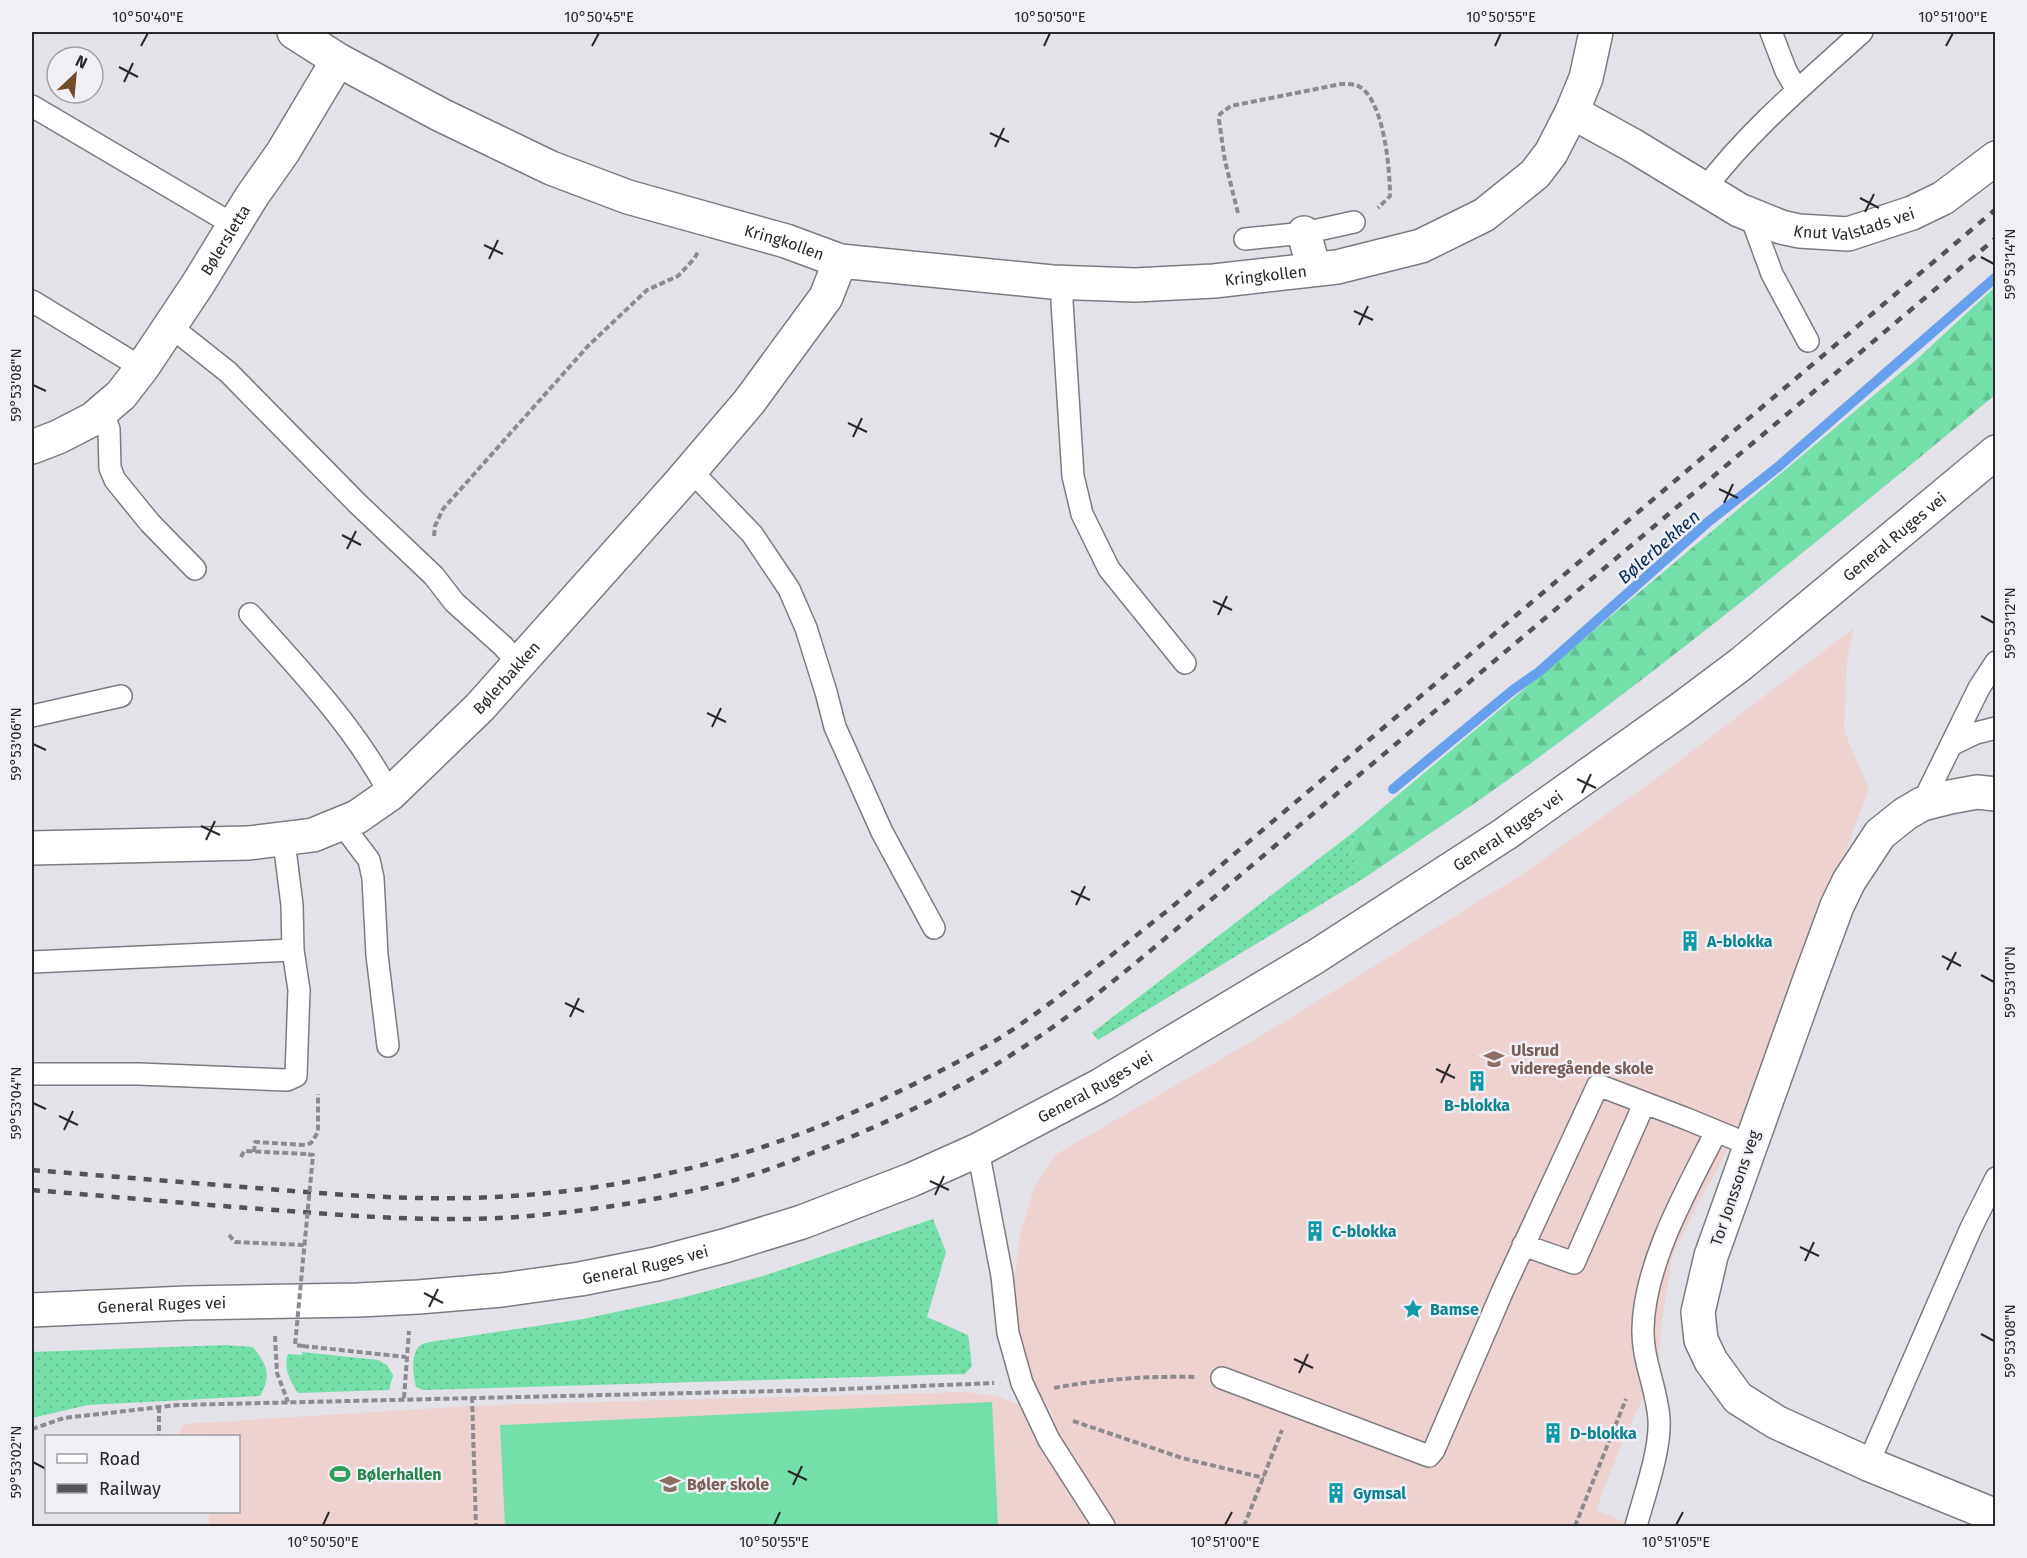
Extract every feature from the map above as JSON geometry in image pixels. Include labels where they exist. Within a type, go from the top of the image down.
[{"type":"street","name":"Kringkollen","points":[[294,32],[338,60],[441,115],[551,168],[628,197],[786,241],[840,261],[1063,282],[1135,285],[1214,281],[1337,267],[1421,246],[1484,215],[1535,174],[1551,153],[1586,78],[1596,32]]},
{"type":"street","name":"Bølersletta","points":[[32,447],[93,419],[121,395],[170,326],[283,152],[338,60]]},
{"type":"street","name":"Knut Valstads vei","points":[[1572,112],[1632,144],[1704,190],[1750,214],[1781,227],[1799,231],[1848,234],[1912,213],[1944,198],[1995,158]]},
{"type":"street","name":"Kringkollen","points":[[1304,233],[1314,269]]},
{"type":"street","name":"Bølerbakken","points":[[32,848],[249,843],[313,835],[357,817],[390,794],[480,707],[749,402],[826,297],[840,261]]},
{"type":"street","name":"General Ruges vei","points":[[32,1310],[186,1303],[408,1298],[502,1290],[580,1279],[702,1252],[802,1222],[911,1180],[978,1150],[1101,1085],[1315,957],[1505,834],[1681,710],[1741,664],[1995,452]]},
{"type":"street","name":"Tor Jonssons veg","points":[[1995,794],[1977,792],[1950,797],[1922,804],[1905,814],[1880,834],[1849,881],[1837,906],[1711,1256],[1698,1312],[1701,1340],[1711,1361],[1738,1398],[1776,1422],[1868,1464],[1995,1516]]},
{"type":"lane","points":[[1770,32],[1786,71],[1797,90]]},
{"type":"lane","points":[[1704,190],[1717,172],[1773,112],[1862,32]]},
{"type":"lane","points":[[32,106],[234,225]]},
{"type":"lane","points":[[1750,214],[1772,274],[1808,341]]},
{"type":"lane","points":[[1245,238],[1304,233],[1354,222]]},
{"type":"lane","points":[[1063,282],[1062,302],[1073,476],[1082,514],[1109,569],[1185,663]]},
{"type":"lane","points":[[32,301],[142,368]]},
{"type":"lane","points":[[170,326],[228,372],[358,504],[434,576],[454,602],[503,646],[518,663]]},
{"type":"lane","points":[[102,411],[109,429],[110,468],[115,480],[150,524],[195,569]]},
{"type":"lane","points":[[689,472],[699,479],[752,534],[789,589],[806,628],[835,727],[882,832],[934,928]]},
{"type":"lane","points":[[250,614],[343,720],[362,745],[390,794]]},
{"type":"lane","points":[[1922,804],[1978,688],[1995,662]]},
{"type":"lane","points":[[32,716],[121,696]]},
{"type":"lane","points":[[1951,745],[1976,733],[1995,728]]},
{"type":"lane","points":[[341,824],[369,860],[373,878],[376,955],[388,1046]]},
{"type":"lane","points":[[32,1074],[140,1074],[288,1080],[296,1076],[299,990],[292,905],[282,839]]},
{"type":"lane","points":[[32,962],[294,950]]},
{"type":"lane","points":[[1222,1378],[1429,1456],[1434,1450],[1523,1245],[1598,1085],[1750,1145]]},
{"type":"lane","points":[[1523,1245],[1574,1263],[1644,1104]]},
{"type":"lane","points":[[1636,1527],[1658,1443],[1659,1419],[1645,1355],[1643,1330],[1646,1294],[1652,1272],[1679,1208],[1716,1132]]},
{"type":"lane","points":[[978,1150],[1002,1276],[1008,1333],[1027,1393],[1049,1440],[1104,1527]]},
{"type":"lane","points":[[1868,1464],[1995,1178]]},
{"type":"path","points":[[1245,238],[1225,161],[1220,114],[1231,106],[1327,86],[1354,85],[1362,90],[1371,99],[1382,128],[1390,196],[1380,207],[1354,222]]},
{"type":"path","points":[[434,576],[432,546],[435,526],[443,508],[588,346],[647,290],[678,276],[694,259],[710,220]]},
{"type":"path","points":[[256,1152],[255,1142],[302,1145]]},
{"type":"path","points":[[242,1157],[244,1151],[313,1155],[295,1345],[406,1357]]},
{"type":"path","points":[[229,1235],[235,1242],[305,1245]]},
{"type":"path","points":[[404,1398],[409,1330]]},
{"type":"path","points":[[275,1335],[277,1373],[288,1402]]},
{"type":"path","points":[[1575,1527],[1645,1355]]},
{"type":"path","points":[[32,1429],[64,1418],[159,1407],[404,1398],[1027,1393],[1078,1383],[1144,1376],[1222,1378]]},
{"type":"path","points":[[1027,1393],[1059,1416],[1138,1444],[1264,1478]]},
{"type":"path","points":[[472,1397],[476,1527]]},
{"type":"path","points":[[1244,1527],[1291,1404]]},
{"type":"path","points":[[159,1407],[159,1435]]},
{"type":"shaded area","name":"Ulsrud videregående skole","points":[[1854,628],[1847,660],[1844,731],[1869,789],[1757,1086],[1723,1159],[1698,1203],[1673,1255],[1662,1319],[1659,1358],[1596,1510],[1634,1526],[209,1526],[209,1513],[240,1513],[240,1435],[177,1435],[184,1424],[487,1405],[967,1392],[995,1396],[1054,1417],[1035,1386],[1022,1357],[1017,1334],[1014,1284],[1020,1236],[1034,1188],[1055,1155],[1266,1033],[1523,874],[1654,780]]},
{"type":"green space","points":[[1995,287],[1995,395],[1821,538],[1583,724],[1504,783],[1366,877],[1351,856],[1355,831],[1917,359]]},
{"type":"green space","points":[[1355,831],[1351,856],[1366,877],[1098,1040],[1092,1033]]},
{"type":"green space","points":[[933,1219],[946,1252],[927,1317],[968,1335],[972,1366],[965,1374],[423,1390],[416,1387],[413,1371],[414,1358],[418,1348],[424,1343],[583,1319],[681,1298],[763,1276]]},
{"type":"green space","points":[[225,1345],[253,1347],[258,1353],[265,1365],[267,1376],[260,1396],[88,1405],[32,1418],[32,1352]]},
{"type":"green space","points":[[302,1352],[378,1360],[387,1365],[393,1375],[389,1390],[298,1393],[292,1384],[286,1365],[288,1354],[302,1355]]},
{"type":"green space","points":[[992,1402],[998,1526],[505,1526],[500,1425]]},
{"type":"waterway","name":"Bølerbekken","points":[[1393,789],[1513,690],[1540,671],[1708,522],[1778,467],[1996,277]]},
{"type":"railway","points":[[32,1170],[383,1197],[479,1198],[563,1192],[664,1174],[763,1147],[859,1110],[918,1082],[979,1050],[1024,1022],[1167,911],[1996,209]]},
{"type":"railway","points":[[32,1190],[374,1217],[460,1219],[544,1215],[654,1199],[735,1180],[826,1147],[928,1102],[972,1079],[1036,1039],[1119,976],[1996,238]]},
{"type":"place","name":"A-blokka","points":[[1690,941]]},
{"type":"place","name":"Ulsrud videregående skole","points":[[1494,1059]]},
{"type":"place","name":"B-blokka","points":[[1477,1081]]},
{"type":"place","name":"C-blokka","points":[[1315,1231]]},
{"type":"place","name":"Bamse","points":[[1413,1309]]},
{"type":"place","name":"D-blokka","points":[[1553,1433]]},
{"type":"place","name":"Bølerhallen","points":[[340,1474]]},
{"type":"place","name":"Bøler skole","points":[[670,1484]]},
{"type":"place","name":"Gymsal","points":[[1336,1493]]}]
